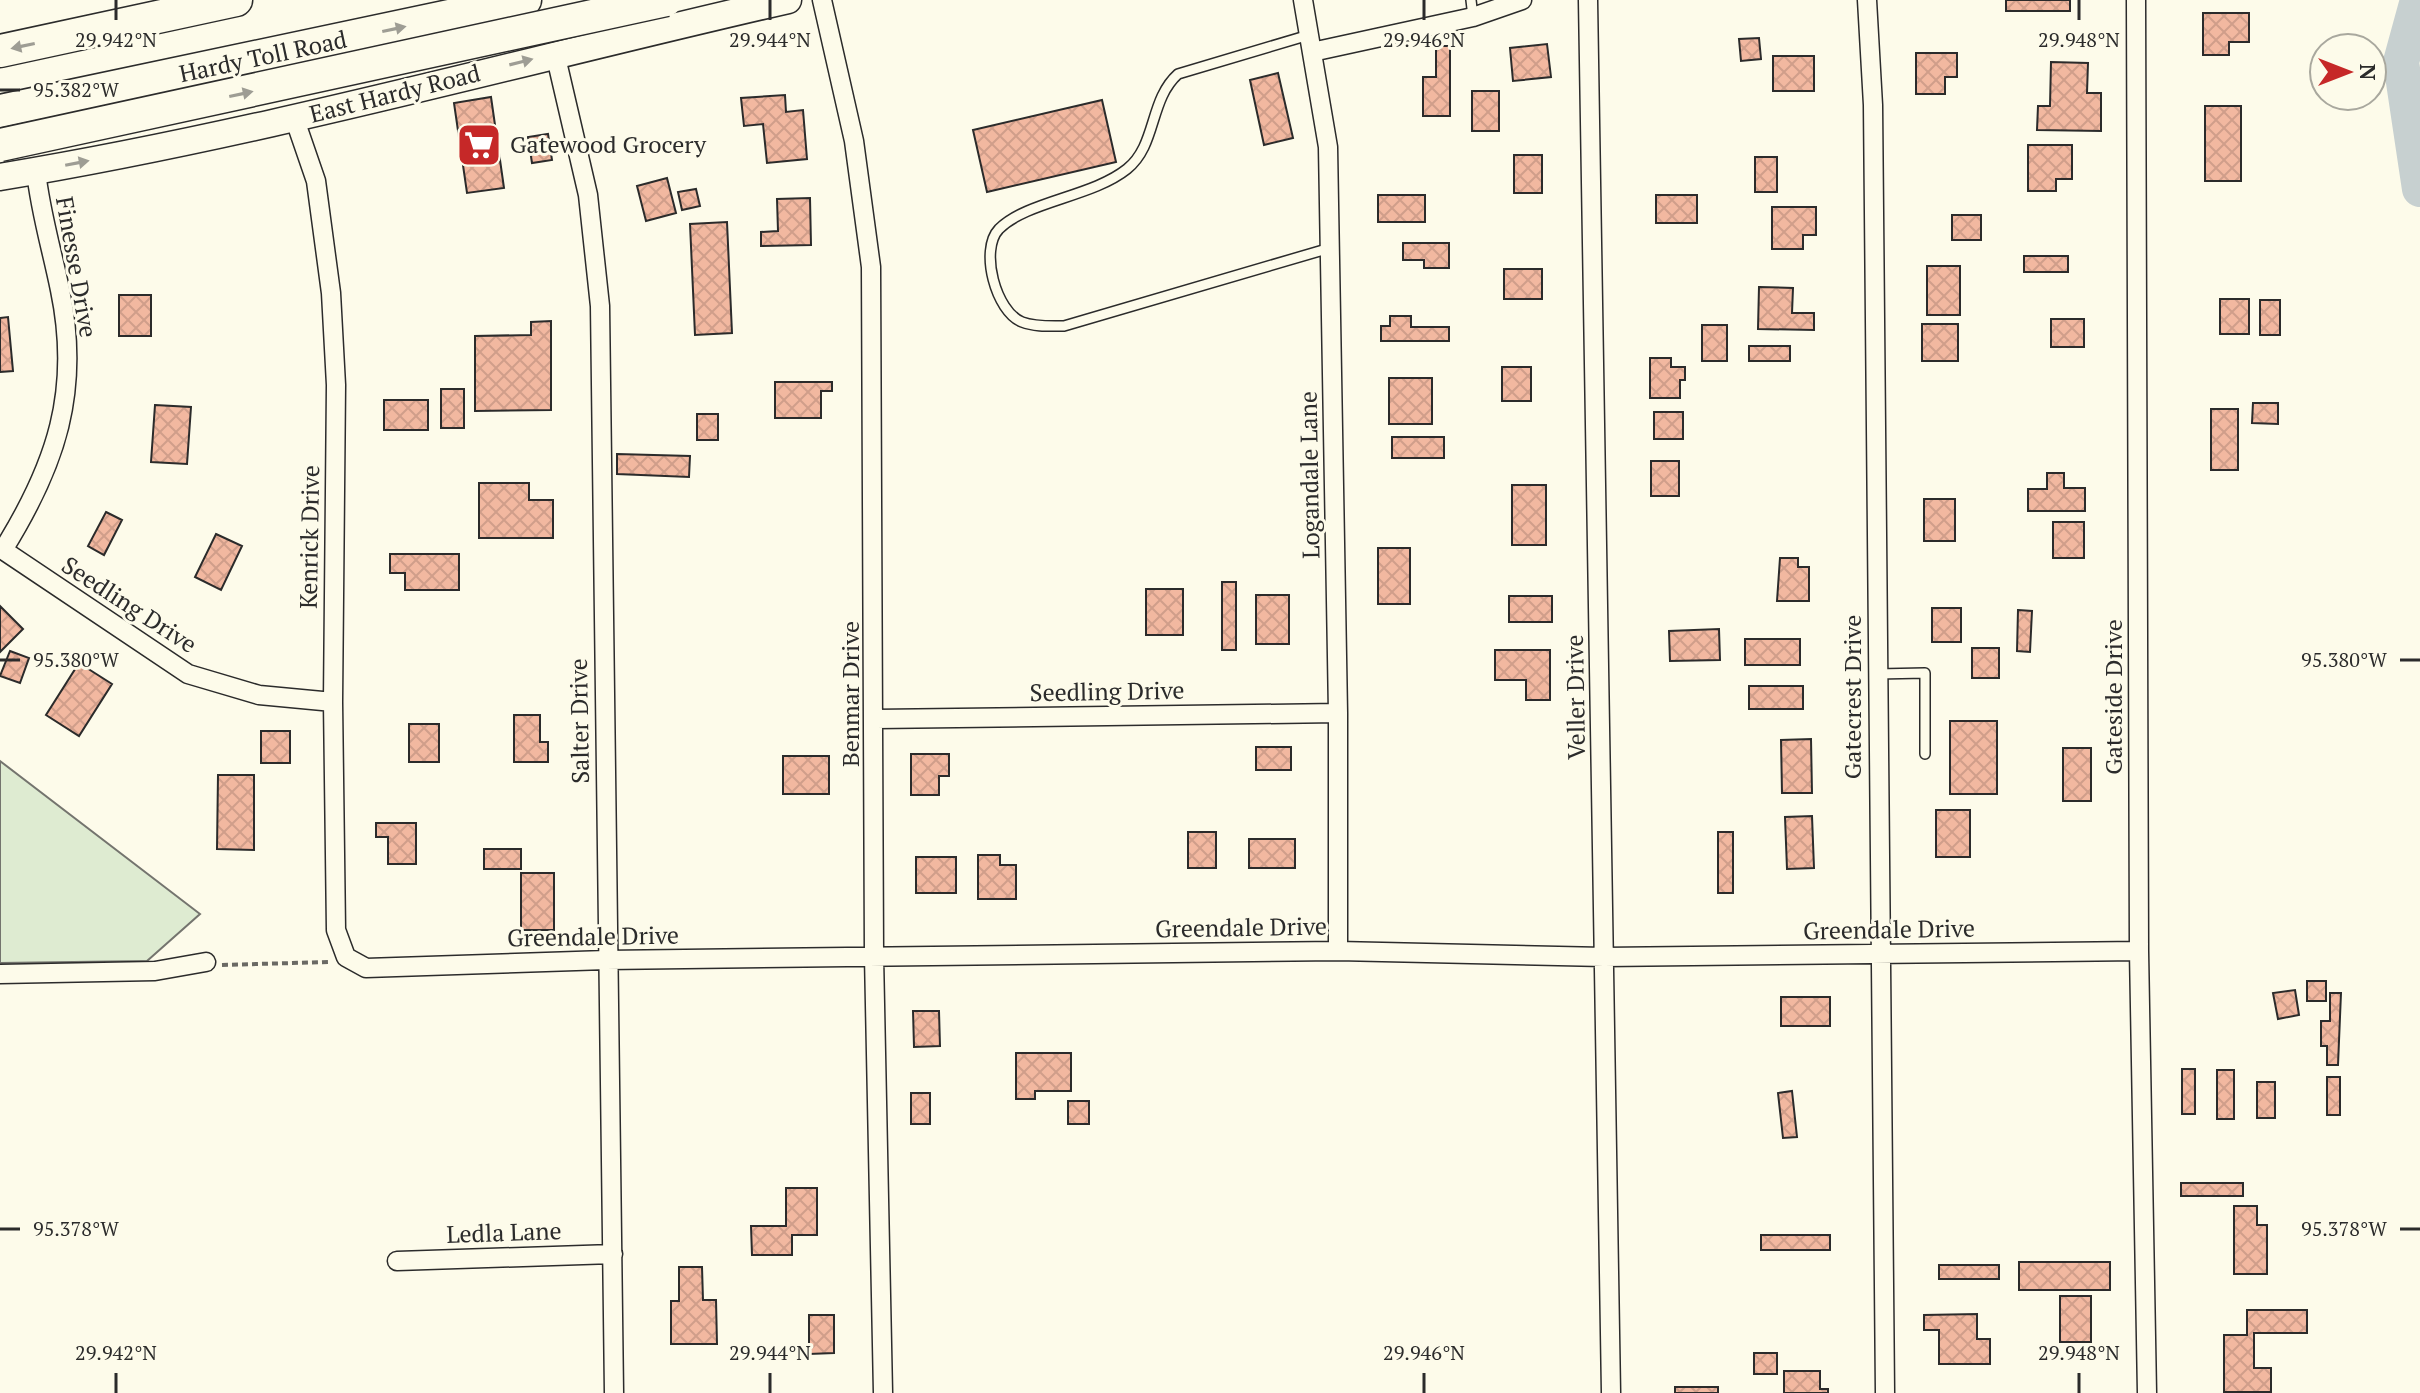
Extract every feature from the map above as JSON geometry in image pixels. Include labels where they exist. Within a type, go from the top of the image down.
[{"type":"highway","points":[[0,51],[236,0]]},
{"type":"highway","name":"Hardy Toll Road","points":[[0,111],[525,0]]},
{"type":"highway","points":[[0,148],[666,0]]},
{"type":"highway","points":[[0,148],[291,51]]},
{"type":"main road","name":"East Hardy Road","points":[[0,177],[295,120],[555,53],[788,0]]},
{"type":"street","name":"Benmar Drive","points":[[822,0],[854,141],[871,267],[876,719],[874,956],[883,1393]]},
{"type":"street","name":"Logandale Lane","points":[[1303,0],[1328,147],[1338,713],[1338,951]]},
{"type":"street","points":[[1310,43],[1522,0]]},
{"type":"street","name":"Veller Drive","points":[[1588,0],[1611,1393]]},
{"type":"street","name":"Gatecrest Drive","points":[[1867,0],[1873,105],[1885,1393]]},
{"type":"street","name":"Gateside Drive","points":[[2136,0],[2139,951],[2147,1393]]},
{"type":"street","name":"Salter Drive","points":[[555,53],[588,195],[600,306],[606,960],[614,1393]]},
{"type":"street","name":"Kenrick Drive","points":[[295,120],[316,181],[331,293],[336,385],[333,702],[336,930],[346,957]]},
{"type":"street","name":"Finesse Drive","points":[[2,549],[44,477],[61,430],[65,404],[67,349],[61,294],[36,171]]},
{"type":"street","name":"Seedling Drive","points":[[2,549],[188,674],[259,695],[333,702]]},
{"type":"street","name":"Seedling Drive","points":[[876,719],[1338,713]]},
{"type":"street","name":"Greendale Drive","points":[[346,957],[366,968],[606,960],[1338,951],[1604,957],[2139,951]]},
{"type":"street","points":[[0,974],[155,971],[206,962]]},
{"type":"street","name":"Ledla Lane","points":[[397,1261],[613,1254]]},
{"type":"lane","points":[[1310,43],[1178,74],[1166,85],[1141,153],[1128,168],[1105,183],[1018,217],[999,230],[993,241],[991,256],[1007,311],[1020,321],[1064,326],[1330,248]]},
{"type":"lane","points":[[1877,674],[1925,673],[1925,754]]},
{"type":"path","points":[[206,962],[233,967],[320,965],[346,957]]},
{"type":"green space","points":[[0,761],[200,914],[147,961],[0,963]]},
{"type":"building","points":[[2006,0],[2070,0],[2070,11],[2006,11]]},
{"type":"building","points":[[2203,13],[2249,13],[2249,42],[2229,42],[2229,55],[2203,55]]},
{"type":"building","points":[[1759,38],[1761,59],[1741,61],[1739,39]]},
{"type":"building","points":[[1547,44],[1551,77],[1513,81],[1510,48]]},
{"type":"building","points":[[1436,46],[1450,46],[1450,116],[1423,116],[1423,77],[1436,77]]},
{"type":"building","points":[[1916,53],[1957,53],[1957,77],[1945,77],[1945,94],[1916,94]]},
{"type":"building","points":[[1773,56],[1814,56],[1814,91],[1773,91]]},
{"type":"building","points":[[2051,62],[2088,63],[2087,93],[2101,93],[2101,131],[2037,130],[2038,106],[2050,106]]},
{"type":"building","points":[[1278,73],[1293,138],[1264,145],[1250,80]]},
{"type":"building","points":[[1472,91],[1499,91],[1499,131],[1472,131]]},
{"type":"building","points":[[785,95],[786,112],[803,110],[807,159],[767,163],[763,124],[744,126],[741,98]]},
{"type":"building","name":"Gatewood Grocery","points":[[491,97],[504,188],[467,193],[454,103]]},
{"type":"building","points":[[1102,100],[1116,162],[987,192],[973,130]]},
{"type":"building","points":[[2205,106],[2241,106],[2241,181],[2205,181]]},
{"type":"building","points":[[548,134],[552,160],[532,163],[528,137]]},
{"type":"building","points":[[2028,145],[2072,145],[2072,179],[2056,179],[2056,191],[2028,191]]},
{"type":"building","points":[[1514,155],[1542,155],[1542,193],[1514,193]]},
{"type":"building","points":[[1755,157],[1777,157],[1777,192],[1755,192]]},
{"type":"building","points":[[667,178],[676,213],[646,221],[637,186]]},
{"type":"building","points":[[696,189],[700,206],[682,210],[678,192]]},
{"type":"building","points":[[1378,195],[1425,195],[1425,222],[1378,222]]},
{"type":"building","points":[[1656,195],[1697,195],[1697,223],[1656,223]]},
{"type":"building","points":[[810,198],[811,245],[761,246],[761,232],[778,231],[777,199]]},
{"type":"building","points":[[1772,207],[1816,207],[1816,235],[1803,235],[1803,249],[1772,249]]},
{"type":"building","points":[[1952,215],[1981,215],[1981,240],[1952,240]]},
{"type":"building","points":[[727,222],[732,333],[695,335],[690,224]]},
{"type":"building","points":[[1403,243],[1449,243],[1449,268],[1424,268],[1424,260],[1403,260]]},
{"type":"building","points":[[2024,256],[2068,256],[2068,272],[2024,272]]},
{"type":"building","points":[[1927,266],[1960,266],[1960,315],[1927,315]]},
{"type":"building","points":[[1504,269],[1542,269],[1542,299],[1504,299]]},
{"type":"building","points":[[1759,287],[1793,288],[1792,313],[1814,313],[1814,330],[1758,329]]},
{"type":"building","points":[[119,295],[151,295],[151,336],[119,336]]},
{"type":"building","points":[[2220,299],[2249,299],[2249,334],[2220,334]]},
{"type":"building","points":[[2260,300],[2280,300],[2280,335],[2260,335]]},
{"type":"building","points":[[1390,316],[1411,316],[1411,327],[1449,327],[1449,341],[1381,341],[1381,326],[1390,326]]},
{"type":"building","points":[[8,317],[13,371],[0,372],[0,318]]},
{"type":"building","points":[[2051,319],[2084,319],[2084,347],[2051,347]]},
{"type":"building","points":[[551,321],[551,410],[475,411],[475,336],[531,335],[531,322]]},
{"type":"building","points":[[1922,324],[1958,324],[1958,361],[1922,361]]},
{"type":"building","points":[[1702,325],[1727,325],[1727,361],[1702,361]]},
{"type":"building","points":[[1749,346],[1790,346],[1790,361],[1749,361]]},
{"type":"building","points":[[1650,358],[1671,358],[1671,367],[1685,367],[1685,380],[1680,380],[1680,398],[1650,398]]},
{"type":"building","points":[[1502,367],[1531,367],[1531,401],[1502,401]]},
{"type":"building","points":[[1389,378],[1432,378],[1432,424],[1389,424]]},
{"type":"building","points":[[775,382],[832,382],[832,391],[821,391],[821,418],[775,418]]},
{"type":"building","points":[[441,389],[464,389],[464,428],[441,428]]},
{"type":"building","points":[[384,400],[428,400],[428,430],[384,430]]},
{"type":"building","points":[[2253,403],[2278,403],[2278,424],[2252,423]]},
{"type":"building","points":[[155,405],[191,407],[187,464],[151,462]]},
{"type":"building","points":[[2211,409],[2238,409],[2238,470],[2211,470]]},
{"type":"building","points":[[1654,412],[1683,412],[1683,439],[1654,439]]},
{"type":"building","points":[[697,414],[718,414],[718,440],[697,440]]},
{"type":"building","points":[[1392,437],[1444,437],[1444,458],[1392,458]]},
{"type":"building","points":[[617,454],[690,456],[689,477],[617,474]]},
{"type":"building","points":[[1651,461],[1679,461],[1679,496],[1651,496]]},
{"type":"building","points":[[2047,473],[2064,473],[2064,488],[2085,488],[2085,511],[2028,511],[2028,489],[2047,489]]},
{"type":"building","points":[[479,483],[529,483],[529,500],[553,500],[553,538],[479,538]]},
{"type":"building","points":[[1512,485],[1546,485],[1546,545],[1512,545]]},
{"type":"building","points":[[1924,499],[1955,499],[1955,541],[1924,541]]},
{"type":"building","points":[[106,512],[122,520],[104,555],[88,546]]},
{"type":"building","points":[[2053,522],[2084,522],[2084,558],[2053,558]]},
{"type":"building","points":[[216,534],[242,546],[221,590],[195,577]]},
{"type":"building","points":[[1378,548],[1410,548],[1410,604],[1378,604]]},
{"type":"building","points":[[390,554],[459,554],[459,590],[405,590],[405,573],[390,573]]},
{"type":"building","points":[[1780,558],[1798,558],[1798,567],[1809,567],[1809,601],[1777,601]]},
{"type":"building","points":[[1222,582],[1236,582],[1236,650],[1222,650]]},
{"type":"building","points":[[1146,589],[1183,589],[1183,635],[1146,635]]},
{"type":"building","points":[[1256,595],[1289,595],[1289,644],[1256,644]]},
{"type":"building","points":[[1509,596],[1552,596],[1552,622],[1509,622]]},
{"type":"building","points":[[0,606],[23,629],[0,652]]},
{"type":"building","points":[[1932,608],[1961,608],[1961,642],[1932,642]]},
{"type":"building","points":[[2018,610],[2032,611],[2030,652],[2017,651]]},
{"type":"building","points":[[1719,629],[1720,660],[1670,661],[1669,631]]},
{"type":"building","points":[[1745,639],[1800,639],[1800,665],[1745,665]]},
{"type":"building","points":[[1972,648],[1999,648],[1999,678],[1972,678]]},
{"type":"building","points":[[1495,650],[1550,650],[1550,700],[1526,700],[1526,680],[1495,680]]},
{"type":"building","points":[[10,651],[29,658],[20,683],[0,676]]},
{"type":"building","points":[[79,663],[112,684],[79,736],[46,715]]},
{"type":"building","points":[[1749,686],[1803,686],[1803,709],[1749,709]]},
{"type":"building","points":[[514,715],[540,715],[540,742],[548,742],[548,762],[514,762]]},
{"type":"building","points":[[1950,721],[1997,721],[1997,794],[1950,794]]},
{"type":"building","points":[[409,724],[439,724],[439,762],[409,762]]},
{"type":"building","points":[[261,731],[290,731],[290,763],[261,763]]},
{"type":"building","points":[[1811,739],[1812,793],[1782,793],[1781,740]]},
{"type":"building","points":[[1256,747],[1291,747],[1291,770],[1256,770]]},
{"type":"building","points":[[2063,748],[2091,748],[2091,801],[2063,801]]},
{"type":"building","points":[[911,754],[949,754],[949,776],[939,776],[939,795],[911,795]]},
{"type":"building","points":[[783,756],[829,756],[829,794],[783,794]]},
{"type":"building","points":[[218,775],[254,775],[254,850],[217,849]]},
{"type":"building","points":[[1936,810],[1970,810],[1970,857],[1936,857]]},
{"type":"building","points":[[1812,816],[1814,868],[1787,869],[1785,817]]},
{"type":"building","points":[[376,823],[416,823],[416,864],[388,864],[388,837],[376,837]]},
{"type":"building","points":[[1188,832],[1216,832],[1216,868],[1188,868]]},
{"type":"building","points":[[1718,832],[1733,832],[1733,893],[1718,893]]},
{"type":"building","points":[[1249,839],[1295,839],[1295,868],[1249,868]]},
{"type":"building","points":[[484,849],[521,849],[521,869],[484,869]]},
{"type":"building","points":[[978,855],[1000,855],[1000,865],[1016,865],[1016,899],[978,899]]},
{"type":"building","points":[[916,857],[956,857],[956,893],[916,893]]},
{"type":"building","points":[[521,873],[554,873],[554,930],[521,930]]},
{"type":"building","points":[[2307,981],[2326,981],[2326,1001],[2307,1001]]},
{"type":"building","points":[[2295,990],[2299,1015],[2278,1019],[2273,993]]},
{"type":"building","points":[[2330,993],[2341,993],[2338,1065],[2327,1065],[2327,1046],[2321,1046],[2321,1021],[2330,1021]]},
{"type":"building","points":[[1781,997],[1830,997],[1830,1026],[1781,1026]]},
{"type":"building","points":[[913,1011],[939,1011],[940,1046],[914,1047]]},
{"type":"building","points":[[1016,1053],[1071,1053],[1071,1091],[1035,1091],[1035,1099],[1016,1099]]},
{"type":"building","points":[[2182,1069],[2195,1069],[2195,1114],[2182,1114]]},
{"type":"building","points":[[2217,1070],[2234,1070],[2234,1119],[2217,1119]]},
{"type":"building","points":[[2327,1077],[2340,1077],[2340,1115],[2327,1115]]},
{"type":"building","points":[[2257,1082],[2275,1082],[2275,1118],[2257,1118]]},
{"type":"building","points":[[1792,1091],[1797,1137],[1783,1138],[1778,1093]]},
{"type":"building","points":[[911,1093],[930,1093],[930,1124],[911,1124]]},
{"type":"building","points":[[1068,1101],[1089,1101],[1089,1124],[1068,1124]]},
{"type":"building","points":[[2181,1183],[2243,1183],[2243,1196],[2181,1196]]},
{"type":"building","points":[[786,1188],[817,1188],[817,1235],[792,1235],[792,1255],[752,1255],[751,1226],[786,1226]]},
{"type":"building","points":[[2234,1206],[2257,1206],[2257,1225],[2267,1225],[2267,1274],[2234,1274]]},
{"type":"building","points":[[1761,1235],[1830,1235],[1830,1250],[1761,1250]]},
{"type":"building","points":[[2019,1262],[2110,1262],[2110,1290],[2019,1290]]},
{"type":"building","points":[[1939,1265],[1999,1265],[1999,1279],[1939,1279]]},
{"type":"building","points":[[679,1267],[702,1267],[703,1300],[716,1300],[717,1344],[671,1344],[671,1301],[679,1301]]},
{"type":"building","points":[[2060,1296],[2091,1296],[2091,1342],[2060,1342]]},
{"type":"building","points":[[2247,1310],[2307,1310],[2307,1333],[2254,1333],[2254,1368],[2271,1368],[2271,1392],[2224,1392],[2224,1335],[2247,1335]]},
{"type":"building","points":[[1977,1314],[1977,1339],[1990,1339],[1990,1364],[1939,1364],[1939,1330],[1924,1330],[1924,1315]]},
{"type":"building","points":[[809,1315],[834,1315],[834,1353],[809,1354]]},
{"type":"building","points":[[1754,1353],[1777,1353],[1777,1374],[1754,1374]]},
{"type":"building","points":[[1784,1371],[1820,1371],[1820,1389],[1828,1389],[1828,1393],[1784,1393]]},
{"type":"building","points":[[1675,1387],[1718,1387],[1718,1393],[1675,1393]]},
{"type":"waterway","points":[[2418,0],[2401,62],[2420,189]]},
{"type":"place","name":"Gatewood Grocery","points":[[479,145]]}]
